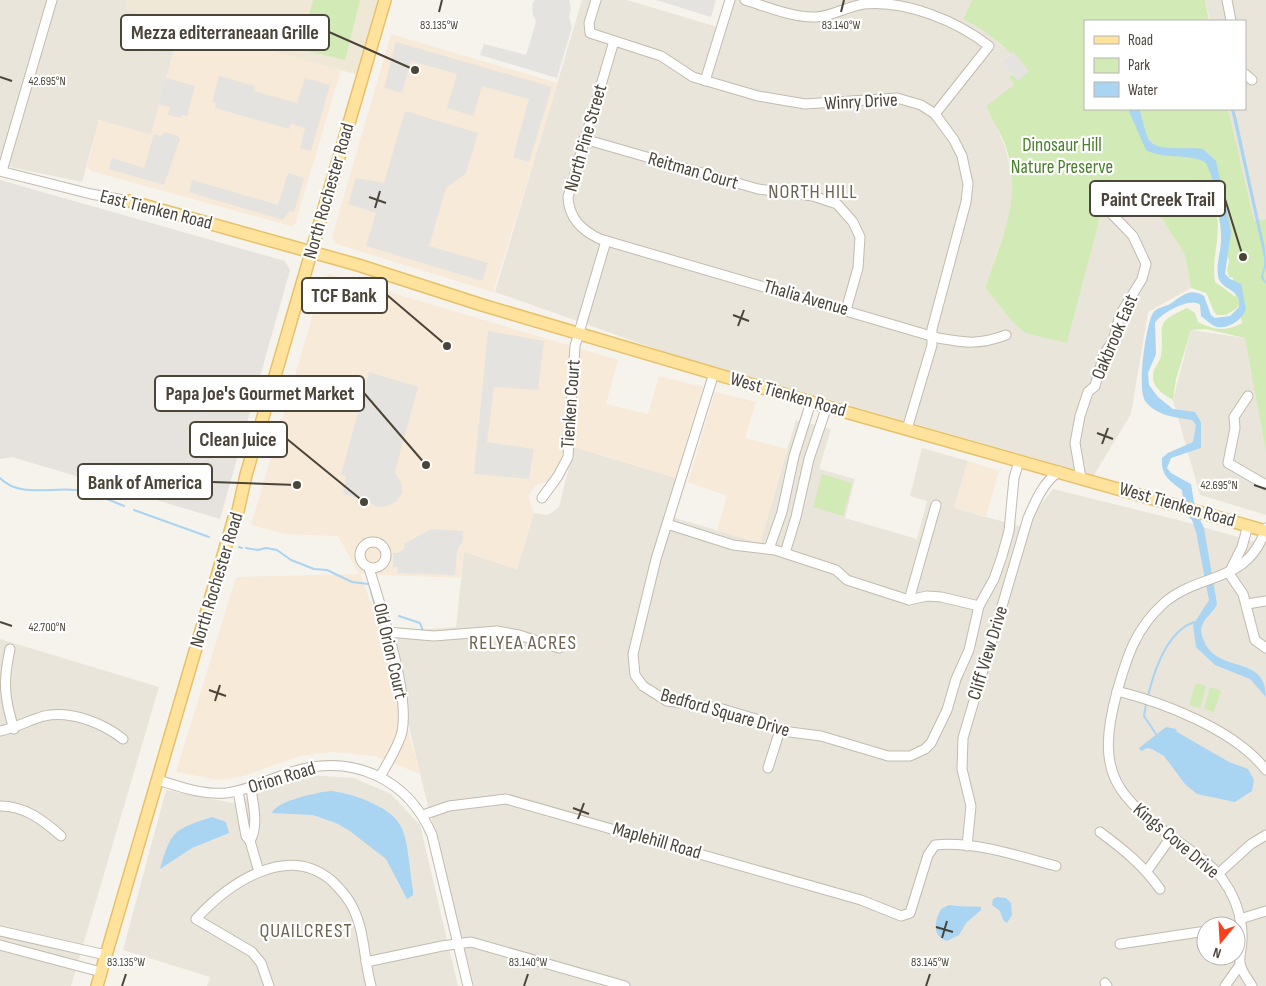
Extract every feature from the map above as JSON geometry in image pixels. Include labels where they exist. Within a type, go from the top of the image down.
[{"type":"main road","name":"North Rochester Road","points":[[97,986],[234,518],[238,511],[246,475],[385,0]]},
{"type":"main road","name":"East Tienken Road","points":[[129,201],[311,252]]},
{"type":"main road","name":"West Tienken Road","points":[[311,252],[579,334],[907,430],[1266,530]]},
{"type":"street","points":[[1,171],[52,0]]},
{"type":"street","points":[[596,0],[589,23],[590,33],[614,41]]},
{"type":"street","points":[[705,81],[730,0]]},
{"type":"street","points":[[745,0],[805,17],[828,16],[862,5],[891,4],[948,20],[968,31],[989,46],[935,114]]},
{"type":"street","points":[[1227,0],[1231,20]]},
{"type":"street","name":"Winry Drive","points":[[614,41],[661,56],[693,77],[758,96],[798,103],[820,104],[884,98],[907,100],[921,105],[935,114],[954,140],[962,156],[968,184],[966,202],[907,430]]},
{"type":"street","name":"North Pine Street","points":[[606,241],[591,235],[579,225],[569,206],[570,189],[614,41]]},
{"type":"street","name":"Reitman Court","points":[[584,139],[758,189],[813,196],[837,204],[853,222],[860,237],[858,268],[846,310]]},
{"type":"street","name":"East Tienken Road","points":[[1,171],[91,194],[129,201]]},
{"type":"street","name":"Oakbrook East","points":[[1080,478],[1075,443],[1080,416],[1088,392],[1094,386],[1104,354],[1113,341],[1124,305],[1146,271],[1144,257],[1133,236],[1107,209]]},
{"type":"street","points":[[579,334],[606,241]]},
{"type":"street","name":"Thalia Avenue","points":[[606,241],[932,336],[970,344],[988,342],[1006,335]]},
{"type":"street","name":"Tienken Court","points":[[542,498],[568,457],[573,366],[579,334]]},
{"type":"street","points":[[714,373],[667,524],[733,545],[769,549],[785,554],[836,570],[847,580],[910,600],[941,597],[979,606]]},
{"type":"street","points":[[1248,396],[1234,417],[1235,428],[1228,463],[1266,485]]},
{"type":"street","points":[[769,549],[782,512],[794,456],[811,402]]},
{"type":"street","points":[[785,554],[796,517],[809,460],[827,406]]},
{"type":"street","name":"Bedford Square Drive","points":[[667,524],[635,637],[633,654],[635,675],[650,692],[667,701],[719,708],[756,719],[780,730],[821,736],[888,756],[910,756],[931,743],[947,710],[956,679],[969,650],[979,606],[994,579],[1010,531],[1014,478],[1019,461]]},
{"type":"street","name":"Cliff View Drive","points":[[967,846],[971,806],[962,769],[963,738],[1028,518],[1049,478],[1058,471]]},
{"type":"street","points":[[910,600],[936,505]]},
{"type":"street","points":[[1248,525],[1242,547],[1229,572],[1240,588],[1247,604],[1252,634],[1255,640],[1266,648]]},
{"type":"street","name":"Kings Cove Drive","points":[[1239,916],[1232,895],[1218,874],[1137,810],[1122,791],[1108,758],[1107,737],[1108,723],[1132,643],[1152,615],[1177,592],[1229,572],[1244,564],[1256,550],[1266,530]]},
{"type":"street","name":"Old Orion Court","points":[[374,568],[373,581],[402,693],[403,723],[398,742],[380,777]]},
{"type":"street","points":[[1247,604],[1266,601]]},
{"type":"street","points":[[387,632],[434,636],[497,631],[519,635],[559,648]]},
{"type":"street","points":[[10,649],[5,671],[4,691],[14,729]]},
{"type":"street","points":[[1117,691],[1151,701],[1222,734],[1258,760],[1266,770]]},
{"type":"street","points":[[0,731],[14,729],[42,716],[64,715],[110,729],[123,739]]},
{"type":"street","points":[[768,768],[780,730]]},
{"type":"street","name":"Orion Road","points":[[158,780],[206,792],[238,791],[251,788],[294,771],[322,765],[354,767],[380,777],[414,803],[423,815],[432,835],[439,858],[456,943],[468,986]]},
{"type":"street","points":[[250,841],[254,834],[255,821],[251,788]]},
{"type":"street","points":[[238,791],[246,836],[250,841],[259,872]]},
{"type":"street","name":"Maplehill Road","points":[[423,815],[450,806],[506,799],[861,900],[901,916],[910,913],[928,854],[935,845],[950,843],[967,846]]},
{"type":"street","points":[[0,806],[30,813],[41,819],[61,836]]},
{"type":"street","points":[[1100,832],[1147,870],[1160,889]]},
{"type":"street","points":[[1218,874],[1244,849],[1266,834]]},
{"type":"street","points":[[1147,870],[1171,837]]},
{"type":"street","points":[[967,846],[1012,854],[1056,866]]},
{"type":"street","points":[[269,986],[261,963],[252,952],[196,919],[218,898],[259,872],[275,866],[292,865],[314,870],[329,879],[347,897],[353,907],[371,986]]},
{"type":"street","points":[[1246,917],[1266,911]]},
{"type":"street","points":[[0,931],[106,955]]},
{"type":"street","points":[[1120,944],[1196,933]]},
{"type":"street","points":[[18,950],[20,936]]},
{"type":"street","points":[[366,962],[456,943],[471,942],[625,986]]},
{"type":"street","points":[[0,945],[101,972]]},
{"type":"street","points":[[1225,986],[1239,966]]},
{"type":"street","points":[[1241,966],[1252,986]]},
{"type":"shaded area","points":[[0,0],[128,0],[126,9],[181,24],[151,135],[99,120],[82,182],[0,165]]},
{"type":"shaded area","points":[[128,0],[380,0],[358,75],[126,9]]},
{"type":"shaded area","points":[[535,0],[569,0],[571,9],[569,17],[572,27],[557,78],[480,55],[484,44],[526,55],[536,22],[532,5]]},
{"type":"shaded area","name":"NORTH HILL","points":[[582,0],[627,0],[721,28],[729,0],[972,0],[963,19],[981,28],[1011,53],[1001,61],[1012,74],[1009,77],[1016,88],[994,120],[1005,147],[1012,173],[1012,209],[985,288],[1010,319],[1067,343],[1107,191],[1122,184],[1163,220],[1185,255],[1191,288],[1148,312],[1131,414],[1094,475],[673,355],[495,292]]},
{"type":"shaded area","points":[[656,0],[716,0],[711,17]]},
{"type":"shaded area","points":[[1205,0],[1266,0],[1266,219],[1252,222],[1228,110],[1246,110],[1246,20],[1210,20]]},
{"type":"shaded area","points":[[181,24],[341,70],[295,224],[291,226],[91,171],[87,167],[99,120],[151,135]]},
{"type":"shaded area","points":[[143,26],[176,35],[170,55],[137,46]]},
{"type":"shaded area","points":[[391,34],[558,83],[493,292],[336,244],[332,237]]},
{"type":"shaded area","points":[[396,42],[552,87],[529,162],[513,157],[529,99],[482,86],[473,116],[447,108],[457,74],[411,61],[402,93],[384,88]]},
{"type":"shaded area","points":[[1013,52],[1029,71],[1018,81],[1001,61]]},
{"type":"shaded area","points":[[219,76],[255,86],[254,91],[297,103],[305,78],[330,85],[311,151],[300,148],[305,128],[291,124],[289,129],[215,108],[216,103],[212,102]]},
{"type":"shaded area","points":[[166,78],[195,86],[187,116],[182,115],[181,118],[168,115],[170,107],[158,104]]},
{"type":"shaded area","points":[[405,111],[478,133],[466,173],[446,188],[429,246],[488,263],[482,281],[366,246],[376,213],[348,204],[356,178],[384,183]]},
{"type":"shaded area","points":[[164,132],[178,136],[180,139],[164,185],[109,169],[112,158],[144,168],[154,134],[162,136]]},
{"type":"shaded area","points":[[288,173],[304,178],[294,212],[290,211],[283,220],[189,192],[192,180],[278,205]]},
{"type":"shaded area","points":[[0,180],[285,261],[290,270],[220,519],[12,457],[0,459]]},
{"type":"shaded area","points":[[329,274],[618,360],[606,404],[648,414],[659,376],[703,387],[676,478],[574,447],[579,397],[566,395],[564,448],[560,464],[549,481],[536,485],[528,496],[534,513],[517,569],[464,552],[461,578],[360,574],[380,627],[420,774],[375,756],[333,752],[299,756],[244,776],[219,780],[176,772],[236,577],[359,574],[338,536],[285,534],[251,525],[323,280]]},
{"type":"shaded area","points":[[1191,330],[1245,338],[1266,351],[1266,515],[1200,495],[1173,400]]},
{"type":"shaded area","points":[[488,331],[544,341],[538,390],[494,387],[487,442],[534,449],[529,479],[474,474]]},
{"type":"shaded area","points":[[369,372],[418,387],[395,472],[401,482],[402,493],[396,502],[387,506],[377,507],[367,501],[343,494],[346,476],[341,475]]},
{"type":"shaded area","points":[[715,392],[756,402],[745,438],[787,449],[760,543],[717,530],[727,496],[688,482]]},
{"type":"shaded area","points":[[796,420],[831,429],[819,469],[855,479],[845,518],[917,539],[927,501],[910,496],[922,448],[968,461],[954,508],[1030,529],[1038,508],[1053,489],[1178,520],[1266,545],[1266,986],[474,986],[420,774],[387,632],[456,627],[464,552],[517,569],[534,513],[548,515],[559,507],[574,447],[676,478],[665,515],[760,543]]},
{"type":"shaded area","points":[[968,461],[999,471],[986,516],[954,508]]},
{"type":"shaded area","points":[[431,529],[463,531],[463,541],[457,550],[455,575],[397,573],[398,567],[393,567],[393,553],[398,553],[405,548],[404,544]]},
{"type":"shaded area","points":[[0,639],[159,687],[71,986],[0,986]]},
{"type":"shaded area","name":"QUAILCREST","points":[[307,775],[354,778],[391,794],[420,825],[458,986],[207,986],[210,977],[123,950],[166,790],[233,803]]},
{"type":"green space","points":[[313,0],[360,0],[345,60],[300,49]]},
{"type":"green space","name":"Dinosaur Hill Nature Preserve","points":[[972,0],[1205,0],[1209,20],[1084,20],[1084,110],[1228,110],[1254,221],[1266,219],[1266,451],[1245,338],[1206,329],[1191,330],[1176,379],[1173,400],[1161,392],[1155,385],[1153,375],[1161,356],[1162,326],[1164,322],[1176,313],[1187,308],[1195,313],[1198,322],[1220,329],[1231,328],[1242,323],[1238,304],[1237,308],[1226,315],[1217,315],[1206,293],[1191,288],[1185,255],[1163,220],[1122,184],[1107,191],[1067,343],[1025,333],[1010,319],[985,288],[1008,219],[1012,184],[1011,166],[1006,147],[986,106],[1014,85],[1009,77],[1022,66],[1009,52],[980,29],[963,19]],"holes":[[[1216,208],[1229,261],[1227,270],[1229,277],[1233,278],[1236,297],[1215,282],[1214,264],[1218,228]]]},
{"type":"green space","points":[[822,474],[852,483],[843,516],[813,507]]},
{"type":"green space","points":[[1196,683],[1206,686],[1200,708],[1189,705]]},
{"type":"green space","points":[[1210,687],[1221,691],[1214,712],[1204,709]]},
{"type":"water","points":[[1128,110],[1139,110],[1147,136],[1153,144],[1166,148],[1203,149],[1216,161],[1227,211],[1231,232],[1225,274],[1230,279],[1241,284],[1246,309],[1235,323],[1226,327],[1217,327],[1201,316],[1200,305],[1196,303],[1183,304],[1163,315],[1155,323],[1156,354],[1148,373],[1149,385],[1158,397],[1173,409],[1195,412],[1201,422],[1201,448],[1171,458],[1167,468],[1171,473],[1191,484],[1195,508],[1204,528],[1217,604],[1203,623],[1201,630],[1204,641],[1210,651],[1219,658],[1250,669],[1258,675],[1264,684],[1266,697],[1250,679],[1215,665],[1196,647],[1193,625],[1209,600],[1196,532],[1192,520],[1185,514],[1182,490],[1164,473],[1162,458],[1168,453],[1193,442],[1196,425],[1192,420],[1167,415],[1155,410],[1150,407],[1143,396],[1142,372],[1145,343],[1150,320],[1155,311],[1190,292],[1199,293],[1204,296],[1211,315],[1215,318],[1230,316],[1239,307],[1238,296],[1219,280],[1218,266],[1221,232],[1215,188],[1205,162],[1198,159],[1161,155],[1146,150]]},
{"type":"water","points":[[1231,110],[1234,110],[1237,120],[1265,248],[1266,267],[1263,275],[1266,284],[1261,278],[1264,257]]},
{"type":"water","points":[[1166,727],[1176,729],[1177,732],[1229,762],[1248,769],[1254,780],[1252,791],[1235,802],[1197,794],[1185,784],[1164,756],[1152,749],[1147,748],[1141,751],[1139,748]]},
{"type":"water","points":[[331,791],[349,794],[379,806],[395,818],[405,838],[413,895],[407,899],[386,859],[350,831],[336,823],[313,815],[272,813],[275,809],[289,801]]},
{"type":"water","points":[[212,817],[226,822],[229,833],[192,848],[160,869],[171,839],[176,833],[189,825]]},
{"type":"water","points":[[997,897],[1006,898],[1011,903],[1012,915],[1007,923],[1003,920],[1000,911],[992,905],[993,899]]},
{"type":"water","points":[[949,905],[981,907],[981,910],[966,923],[959,935],[947,941],[939,936],[936,924],[941,909]]},
{"type":"waterway","points":[[0,478],[17,488],[26,490],[76,490],[100,496],[124,506]]},
{"type":"waterway","points":[[134,510],[209,537]]},
{"type":"waterway","points":[[246,548],[277,550],[291,560],[314,569],[327,570],[352,582],[369,584],[378,617]]},
{"type":"waterway","points":[[399,616],[420,623],[423,631]]},
{"type":"waterway","points":[[1148,696],[1158,664],[1169,643],[1184,627],[1194,622]]},
{"type":"waterway","points":[[1146,704],[1144,716],[1156,734]]},
{"type":"place","name":"Mezza editerraneaan Grille","points":[[415,70]]},
{"type":"place","name":"Paint Creek Trail","points":[[1243,257]]},
{"type":"place","name":"TCF Bank","points":[[447,346]]},
{"type":"place","name":"Papa Joe's Gourmet Market","points":[[426,465]]},
{"type":"place","name":"Bank of America","points":[[297,485]]},
{"type":"place","name":"Clean Juice","points":[[364,502]]},
{"type":"district","name":"NORTH HILL","points":[[813,192]]},
{"type":"district","name":"RELYEA ACRES","points":[[523,643]]},
{"type":"district","name":"QUAILCREST","points":[[306,931]]}]
